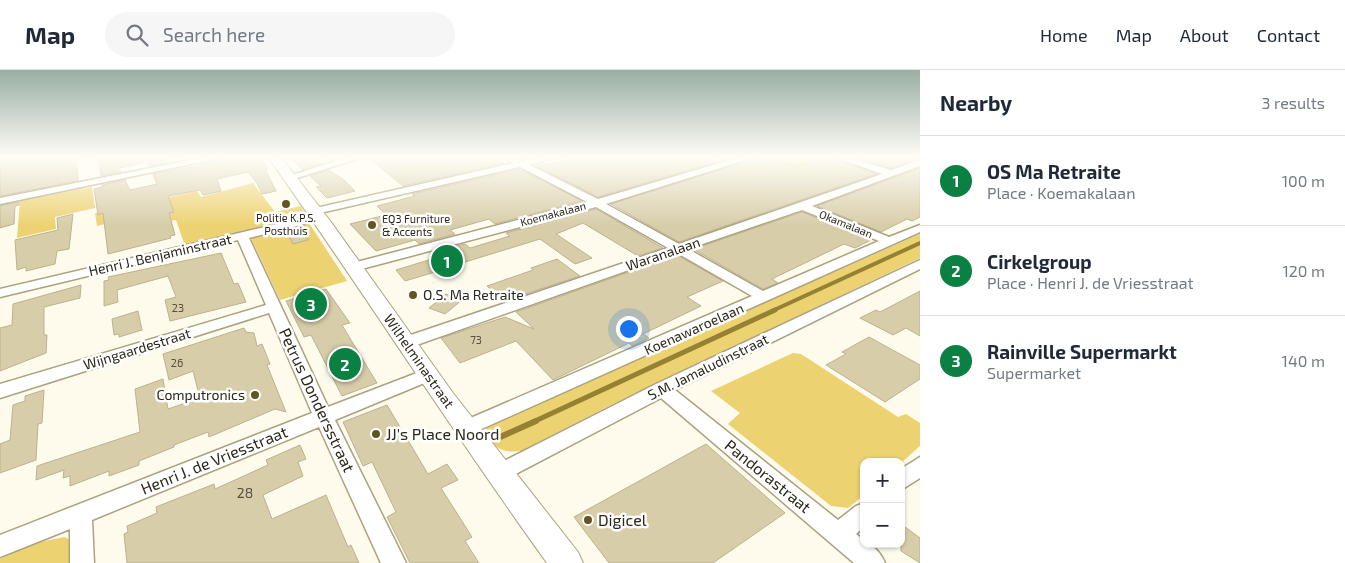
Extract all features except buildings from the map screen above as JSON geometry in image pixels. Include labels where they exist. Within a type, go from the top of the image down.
[{"type":"street","points":[[0,201],[105,180]]},
{"type":"street","name":"Wilhelminastraat","points":[[292,180],[318,214],[405,343],[498,474],[567,563]]},
{"type":"street","name":"Henri J. Benjaminstraat","points":[[0,293],[242,236],[318,214],[457,180]]},
{"type":"street","points":[[553,180],[766,298]]},
{"type":"street","name":"Koemakalaan","points":[[354,267],[597,203],[674,180]]},
{"type":"street","name":"Waranalaan","points":[[405,343],[679,249],[871,180]]},
{"type":"street","name":"Okamalaan","points":[[802,206],[889,241]]},
{"type":"street","name":"Koenawaroelaan","points":[[466,428],[766,298],[920,228]]},
{"type":"street","name":"Petrus Dondersstraat","points":[[242,236],[323,416],[394,563]]},
{"type":"street","name":"S.M. Jamaludinstraat","points":[[498,474],[662,389],[919,266]]},
{"type":"street","name":"Wijngaardestraat","points":[[0,392],[274,307]]},
{"type":"street","name":"Henri J. de Vriesstraat","points":[[0,546],[428,375]]},
{"type":"street","name":"Pandorastraat","points":[[662,389],[873,563]]},
{"type":"street","points":[[905,478],[920,466]]},
{"type":"street","points":[[81,513],[82,563]]},
{"type":"street","points":[[838,534],[860,516]]},
{"type":"shaded area","points":[[253,183],[275,212],[301,206],[307,217],[185,246],[176,220],[165,222],[145,213],[97,226],[95,213],[197,191],[201,197]]},
{"type":"shaded area","points":[[92,187],[95,208],[55,217],[56,229],[17,238],[20,200]]},
{"type":"shaded area","points":[[309,223],[347,281],[280,300],[250,236]]},
{"type":"shaded area","points":[[920,234],[920,258],[613,404],[521,451],[505,451],[500,449],[485,435],[486,427],[510,415]]},
{"type":"shaded area","points":[[793,353],[801,354],[898,417],[906,414],[920,423],[920,446],[905,459],[860,458],[860,498],[848,508],[831,506],[728,424],[740,413],[711,391]]},
{"type":"shaded area","points":[[65,537],[73,542],[72,563],[0,563],[0,559],[39,542]]},
{"type":"waterway","points":[[772,311],[920,243]]},
{"type":"waterway","points":[[533,422],[775,310]]},
{"type":"waterway","points":[[498,438],[536,421]]},
{"type":"place","name":"Politie K.P.S. Posthuis","points":[[286,204]]},
{"type":"place","name":"EQ3 Furniture & Accents","points":[[372,225]]},
{"type":"place","name":"OS Ma Retraite","points":[[447,261]]},
{"type":"place","name":"O.S. Ma Retraite","points":[[413,295]]},
{"type":"place","name":"Rainville Supermarkt","points":[[311,304]]},
{"type":"place","name":"Cirkelgroup","points":[[345,364]]},
{"type":"place","name":"Computronics","points":[[255,395]]},
{"type":"place","name":"JJ's Place Noord","points":[[376,434]]},
{"type":"place","name":"Digicel","points":[[588,520]]}]
